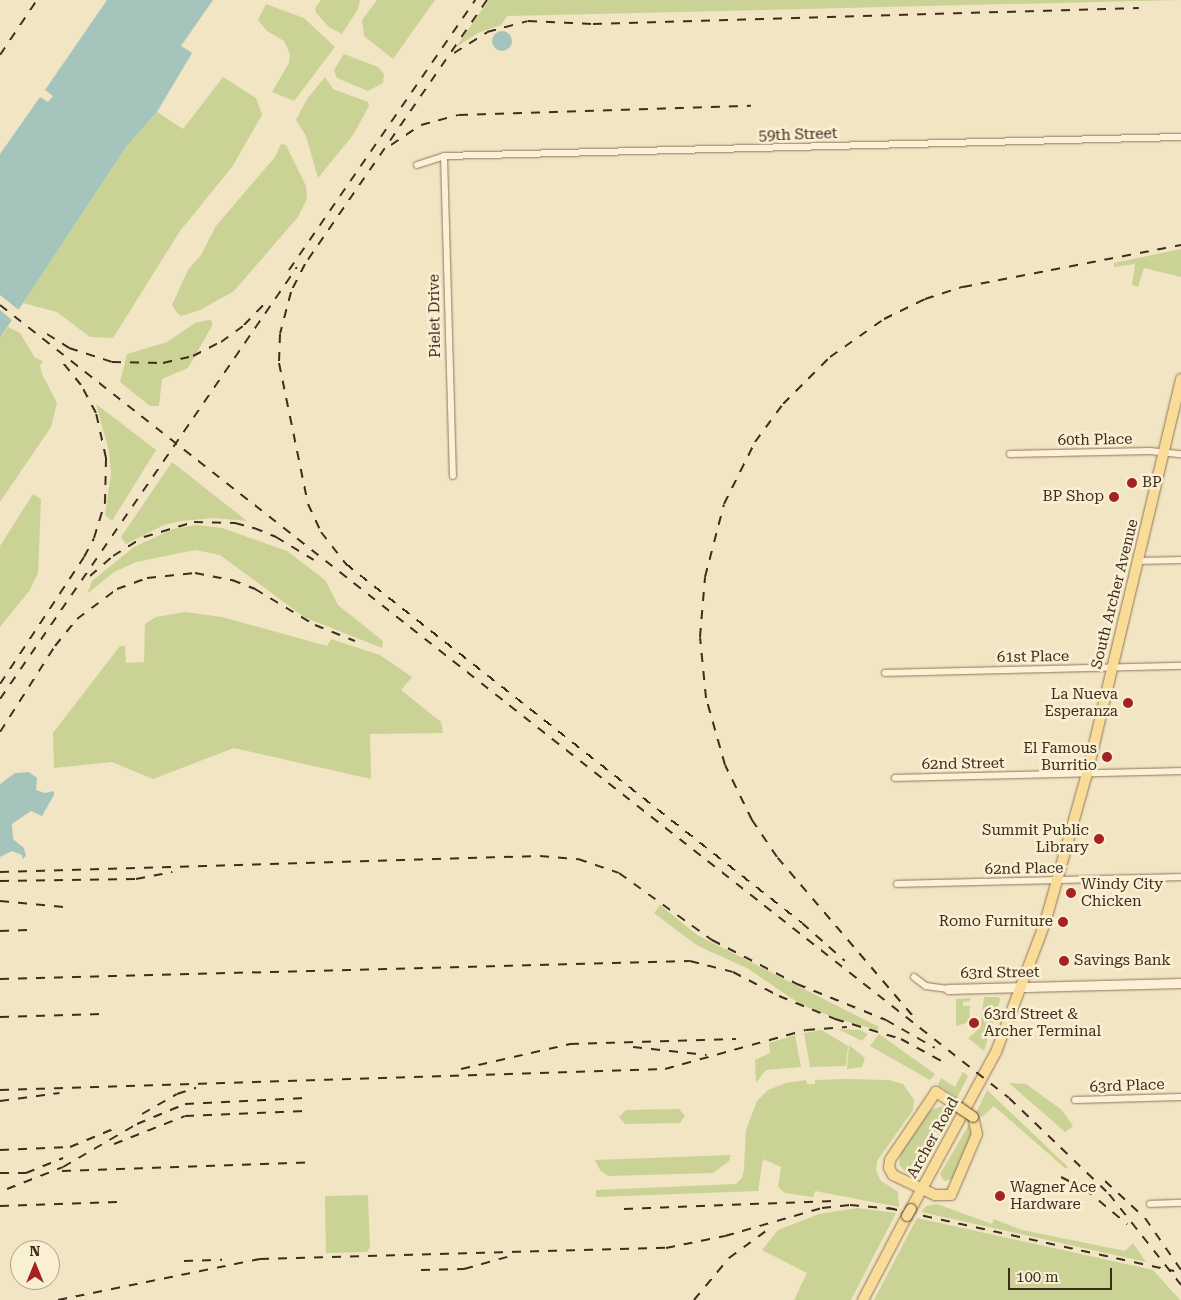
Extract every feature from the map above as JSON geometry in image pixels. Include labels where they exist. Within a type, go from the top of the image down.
[{"type":"main road","name":"South Archer Avenue","points":[[1020,987],[1057,880],[1087,774],[1181,379]]},
{"type":"main road","name":"63rd Street","points":[[948,989],[1181,982]]},
{"type":"main road","name":"Archer Road","points":[[863,1300],[996,1052],[1020,987]]},
{"type":"main road","points":[[936,1092],[973,1117],[977,1134],[954,1192],[942,1197],[922,1190],[892,1175],[889,1168],[890,1160],[936,1092]]},
{"type":"street","name":"59th Street","points":[[417,165],[444,156],[1181,137]]},
{"type":"street","name":"Pielet Drive","points":[[444,156],[453,476]]},
{"type":"street","name":"60th Place","points":[[1010,454],[1164,452],[1181,454]]},
{"type":"street","points":[[1139,561],[1181,560]]},
{"type":"street","name":"61st Place","points":[[885,673],[1181,666]]},
{"type":"street","name":"62nd Street","points":[[895,778],[1181,771]]},
{"type":"street","name":"62nd Place","points":[[897,884],[1181,877]]},
{"type":"street","name":"63rd Street","points":[[914,977],[926,986],[948,989]]},
{"type":"street","name":"63rd Place","points":[[1075,1100],[1181,1097]]},
{"type":"street","points":[[1150,1204],[1181,1203]]},
{"type":"green space","points":[[321,0],[360,0],[358,9],[342,34],[329,27],[316,13],[315,8]]},
{"type":"green space","points":[[377,0],[435,0],[393,59],[364,36],[362,20]]},
{"type":"green space","points":[[489,0],[1181,0],[507,16],[501,25],[478,33],[456,47]]},
{"type":"green space","points":[[266,4],[304,18],[335,47],[294,101],[272,92],[289,63],[290,54],[284,41],[267,31],[258,20]]},
{"type":"green space","points":[[344,54],[378,67],[384,74],[383,83],[368,91],[337,78],[334,70]]},
{"type":"green space","points":[[223,77],[256,98],[262,115],[232,167],[180,231],[113,338],[90,337],[57,312],[23,303],[126,147],[157,112],[183,129]]},
{"type":"green space","points":[[325,77],[333,89],[368,102],[369,106],[353,135],[318,178],[306,136],[296,120],[307,99]]},
{"type":"green space","points":[[281,144],[286,145],[306,186],[307,199],[298,217],[234,291],[200,310],[181,316],[172,305],[188,270],[201,255],[216,226],[275,157]]},
{"type":"green space","points":[[1181,249],[1181,277],[1144,268],[1138,287],[1132,285],[1135,264],[1114,267],[1114,263]]},
{"type":"green space","points":[[212,321],[212,326],[188,368],[162,379],[159,406],[150,406],[120,382],[127,354],[167,342],[195,323]]},
{"type":"green space","points":[[8,327],[20,333],[35,358],[43,361],[40,365],[42,374],[57,403],[51,427],[0,502],[0,338]]},
{"type":"green space","points":[[96,404],[156,450],[112,521],[105,515],[111,474],[109,451]]},
{"type":"green space","points":[[172,462],[247,521],[214,518],[181,521],[164,525],[126,544],[121,537]]},
{"type":"green space","points":[[33,494],[41,499],[38,573],[30,590],[0,627],[0,546]]},
{"type":"green space","points":[[197,525],[222,528],[287,551],[325,580],[338,605],[383,641],[382,648],[304,617],[220,555],[195,550],[136,562],[114,572],[87,594],[92,581],[134,547],[173,529]]},
{"type":"green space","points":[[185,612],[222,617],[327,646],[331,639],[380,655],[412,677],[401,690],[441,722],[443,733],[370,734],[371,779],[234,748],[153,779],[112,762],[54,768],[53,733],[120,646],[125,646],[126,663],[144,662],[145,624],[156,617]]},
{"type":"green space","points":[[660,905],[697,935],[879,1027],[877,1030],[835,1018],[800,1004],[747,968],[698,946],[654,913]]},
{"type":"green space","points":[[984,997],[999,997],[1000,1000],[984,1051],[968,1038],[980,1028]]},
{"type":"green space","points":[[970,998],[970,1001],[963,1002],[963,1006],[970,1006],[969,1022],[956,1026],[956,999]]},
{"type":"green space","points":[[838,1029],[860,1030],[868,1034],[862,1041]]},
{"type":"green space","points":[[822,1030],[848,1046],[846,1066],[810,1067],[804,1033]]},
{"type":"green space","points":[[879,1034],[935,1074],[930,1080],[870,1046]]},
{"type":"green space","points":[[795,1035],[801,1067],[766,1070],[756,1083],[755,1060],[770,1053],[769,1043]]},
{"type":"green space","points":[[849,1045],[865,1058],[862,1067],[847,1069]]},
{"type":"green space","points":[[963,1072],[968,1076],[957,1098],[938,1085],[941,1078],[955,1087]]},
{"type":"green space","points":[[806,1080],[807,1084],[815,1084],[815,1080],[889,1080],[903,1084],[914,1100],[913,1110],[877,1161],[876,1170],[880,1180],[898,1192],[899,1207],[815,1191],[813,1197],[785,1193],[778,1187],[781,1167],[763,1159],[758,1191],[596,1197],[596,1190],[736,1184],[742,1178],[744,1169],[746,1130],[757,1101],[768,1090],[786,1083]]},
{"type":"green space","points":[[1009,1083],[1026,1084],[1062,1110],[1073,1126],[1065,1132]]},
{"type":"green space","points":[[987,1090],[1068,1167],[1066,1169],[994,1106],[982,1117],[977,1111]]},
{"type":"green space","points":[[942,1106],[952,1109],[940,1135],[919,1171],[905,1172],[899,1164],[901,1151],[930,1110]]},
{"type":"green space","points":[[679,1109],[685,1116],[680,1123],[625,1124],[619,1117],[626,1110]]},
{"type":"green space","points":[[970,1123],[971,1135],[954,1178],[944,1181],[940,1174]]},
{"type":"green space","points":[[731,1155],[729,1161],[713,1173],[608,1176],[600,1170],[595,1160]]},
{"type":"green space","points":[[368,1195],[370,1247],[367,1252],[326,1253],[325,1196]]},
{"type":"green space","points":[[937,1204],[992,1224],[994,1219],[1022,1230],[1125,1251],[1133,1243],[1146,1262],[921,1212],[926,1206]]},
{"type":"green space","points":[[857,1208],[896,1213],[851,1300],[794,1300],[807,1273],[762,1250],[778,1230],[819,1214]]},
{"type":"green space","points":[[917,1218],[1153,1270],[1180,1300],[874,1300]]},
{"type":"water","points":[[107,0],[213,0],[181,46],[192,53],[157,112],[126,147],[0,338],[0,154],[40,97],[48,102],[53,96],[45,90]]},
{"type":"water","points":[[502,31],[509,34],[512,41],[509,48],[502,51],[495,48],[492,41],[495,34]]},
{"type":"water","points":[[29,772],[37,778],[36,790],[45,793],[54,791],[54,795],[42,816],[31,811],[12,824],[13,839],[24,848],[26,856],[22,859],[22,855],[12,851],[0,857],[0,784],[15,773]]},
{"type":"pier","points":[[0,295],[20,311],[13,321],[0,310]]},
{"type":"railway","points":[[0,55],[37,0]]},
{"type":"railway","points":[[289,270],[475,0]]},
{"type":"railway","points":[[487,0],[305,264],[291,292],[280,334],[279,363],[308,504],[321,532],[346,564],[802,923],[845,961]]},
{"type":"railway","points":[[454,53],[487,32],[528,21],[593,24],[1139,8]]},
{"type":"railway","points":[[391,145],[421,125],[459,115],[751,106]]},
{"type":"railway","points":[[912,1015],[777,857],[752,820],[725,765],[706,698],[700,637],[705,577],[724,504],[755,442],[783,404],[830,357],[884,319],[925,299],[963,287],[1181,245]]},
{"type":"railway","points":[[0,699],[297,267]]},
{"type":"railway","points":[[47,334],[69,348],[112,362],[163,363],[193,356],[221,342],[244,325],[266,302]]},
{"type":"railway","points":[[0,305],[1009,1098],[1109,1194],[1181,1285]]},
{"type":"railway","points":[[0,684],[84,557],[94,538],[105,503],[106,458],[96,413],[81,385],[58,357]]},
{"type":"railway","points":[[90,576],[113,556],[144,537],[194,522],[235,523],[254,528],[276,537],[314,560]]},
{"type":"railway","points":[[0,732],[55,646],[77,619],[117,589],[147,578],[195,573],[232,580],[255,589],[315,625],[355,641]]},
{"type":"railway","points":[[0,872],[540,856],[578,859],[619,873],[712,940],[797,984],[886,1020],[935,1048]]},
{"type":"railway","points":[[0,881],[136,879],[172,872]]},
{"type":"railway","points":[[0,901],[64,907]]},
{"type":"railway","points":[[0,931],[35,930]]},
{"type":"railway","points":[[0,979],[690,961],[733,972],[779,996],[835,1019],[901,1039],[945,1063]]},
{"type":"railway","points":[[0,1017],[102,1014]]},
{"type":"railway","points":[[0,1090],[665,1069],[806,1030],[847,1027]]},
{"type":"railway","points":[[461,1069],[570,1044],[736,1039]]},
{"type":"railway","points":[[633,1047],[707,1055]]},
{"type":"railway","points":[[142,1114],[177,1094],[196,1088]]},
{"type":"railway","points":[[0,1101],[59,1093]]},
{"type":"railway","points":[[7,1189],[63,1167],[137,1124],[185,1104],[305,1098]]},
{"type":"railway","points":[[114,1144],[185,1116],[305,1111]]},
{"type":"railway","points":[[0,1150],[70,1147],[118,1127]]},
{"type":"railway","points":[[0,1173],[26,1173],[63,1158]]},
{"type":"railway","points":[[62,1171],[314,1162]]},
{"type":"railway","points":[[1061,1177],[1085,1189],[1127,1224]]},
{"type":"railway","points":[[1105,1181],[1145,1218],[1181,1270]]},
{"type":"railway","points":[[624,1209],[834,1201]]},
{"type":"railway","points":[[0,1206],[117,1202]]},
{"type":"railway","points":[[58,1300],[260,1259],[666,1248],[725,1236],[822,1208],[850,1205],[895,1209]]},
{"type":"railway","points":[[888,1208],[1174,1271]]},
{"type":"railway","points":[[694,1300],[729,1258],[770,1228]]},
{"type":"railway","points":[[421,1270],[464,1269],[507,1257]]},
{"type":"railway","points":[[184,1261],[222,1260]]},
{"type":"place","name":"BP","points":[[1132,483]]},
{"type":"place","name":"BP Shop","points":[[1114,497]]},
{"type":"place","name":"La Nueva Esperanza","points":[[1128,703]]},
{"type":"place","name":"El Famous Burritio","points":[[1107,757]]},
{"type":"place","name":"Summit Public Library","points":[[1099,839]]},
{"type":"place","name":"Windy City Chicken","points":[[1071,893]]},
{"type":"place","name":"Romo Furniture","points":[[1063,922]]},
{"type":"place","name":"Savings Bank","points":[[1064,961]]},
{"type":"place","name":"63rd Street & Archer Terminal","points":[[974,1023]]},
{"type":"place","name":"Wagner Ace Hardware","points":[[1000,1196]]}]
